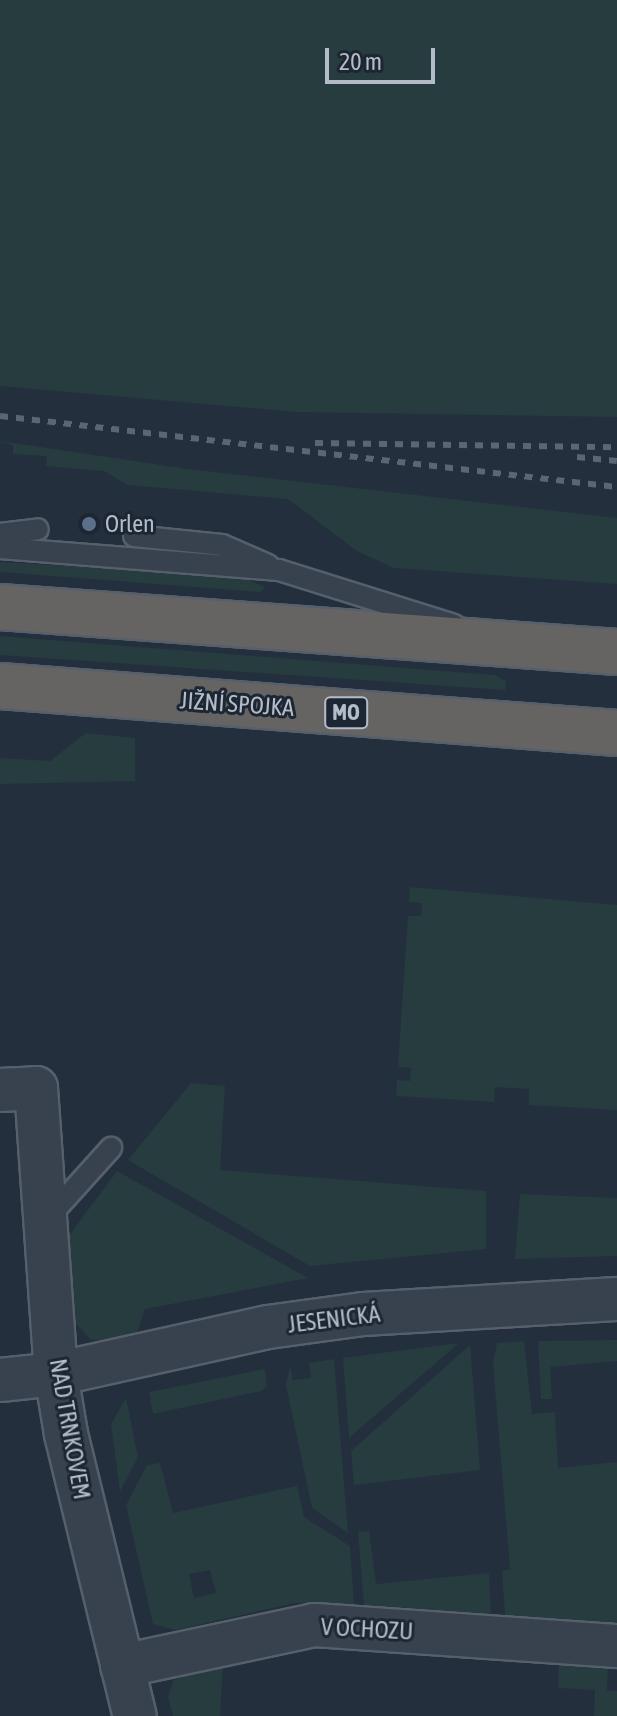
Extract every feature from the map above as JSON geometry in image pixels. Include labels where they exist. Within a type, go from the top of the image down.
[{"type":"highway","points":[[0,607],[617,652]]},
{"type":"highway","name":"JIŽNÍ SPOJKA","points":[[0,686],[617,733]]},
{"type":"street","name":"NAD TRNKOVEM","points":[[18,1089],[45,1221],[56,1374],[135,1716]]},
{"type":"street","name":"JESENICKÁ","points":[[0,1380],[56,1374],[268,1327],[349,1316],[617,1299]]},
{"type":"street","name":"V OCHOZU","points":[[122,1666],[315,1625],[617,1646]]},
{"type":"lane","points":[[0,534],[38,529]]},
{"type":"lane","points":[[134,536],[222,545],[279,570],[515,645]]},
{"type":"lane","points":[[0,548],[279,570]]},
{"type":"lane","points":[[45,1221],[111,1148]]},
{"type":"green space","points":[[0,0],[617,0],[617,417],[296,412],[0,386]]},
{"type":"green space","points":[[0,441],[188,469],[617,518],[617,584],[394,568],[357,551],[288,499],[128,485],[104,471],[46,466],[47,456],[13,454],[13,445]]},
{"type":"green space","points":[[0,562],[241,576],[265,587],[260,592],[0,572]]},
{"type":"green space","points":[[0,636],[494,675],[506,681],[505,690],[0,655]]},
{"type":"green space","points":[[86,733],[135,738],[135,781],[0,784],[0,758],[50,761]]},
{"type":"green space","points":[[410,887],[617,905],[617,1110],[529,1105],[529,1089],[495,1087],[494,1102],[396,1096],[397,1080],[410,1081],[411,1068],[398,1067],[408,916],[421,916],[422,903],[409,902]]},
{"type":"green space","points":[[191,1083],[225,1086],[220,1170],[486,1191],[486,1249],[310,1266],[128,1160]]},
{"type":"green space","points":[[117,1171],[308,1278],[145,1309],[135,1339],[91,1340],[62,1309],[65,1241]]},
{"type":"green space","points":[[520,1194],[617,1198],[617,1256],[515,1259]]},
{"type":"green space","points":[[617,1340],[617,1361],[550,1367],[552,1399],[541,1399],[538,1341]]},
{"type":"green space","points":[[524,1341],[532,1414],[555,1412],[558,1468],[617,1462],[617,1623],[505,1615],[502,1571],[510,1569],[493,1363],[497,1343]]},
{"type":"green space","points":[[459,1343],[349,1438],[343,1358]]},
{"type":"green space","points":[[470,1345],[480,1470],[354,1485],[351,1451]]},
{"type":"green space","points":[[334,1359],[348,1533],[312,1508],[286,1385],[290,1366],[293,1380],[311,1378],[309,1363]]},
{"type":"green space","points":[[265,1369],[267,1386],[261,1391],[153,1414],[149,1392]]},
{"type":"green space","points":[[126,1398],[138,1457],[120,1491],[111,1424]]},
{"type":"green space","points":[[160,1463],[173,1513],[297,1486],[304,1517],[350,1546],[354,1605],[295,1603],[175,1630],[153,1624],[126,1505],[147,1465]],"holes":[[[210,1570],[216,1593],[194,1598],[189,1574]]]},
{"type":"green space","points":[[369,1531],[376,1584],[489,1573],[491,1614],[364,1605],[358,1532]]},
{"type":"green space","points":[[559,1661],[608,1664],[607,1690],[617,1691],[617,1716],[594,1716],[595,1690],[558,1688]]},
{"type":"green space","points":[[223,1662],[220,1716],[173,1716],[168,1696],[174,1680]]},
{"type":"railway","points":[[0,416],[617,487]]},
{"type":"railway","points":[[315,443],[617,447]]},
{"type":"railway","points":[[577,457],[617,461]]},
{"type":"place","name":"Orlen","points":[[89,524]]}]
